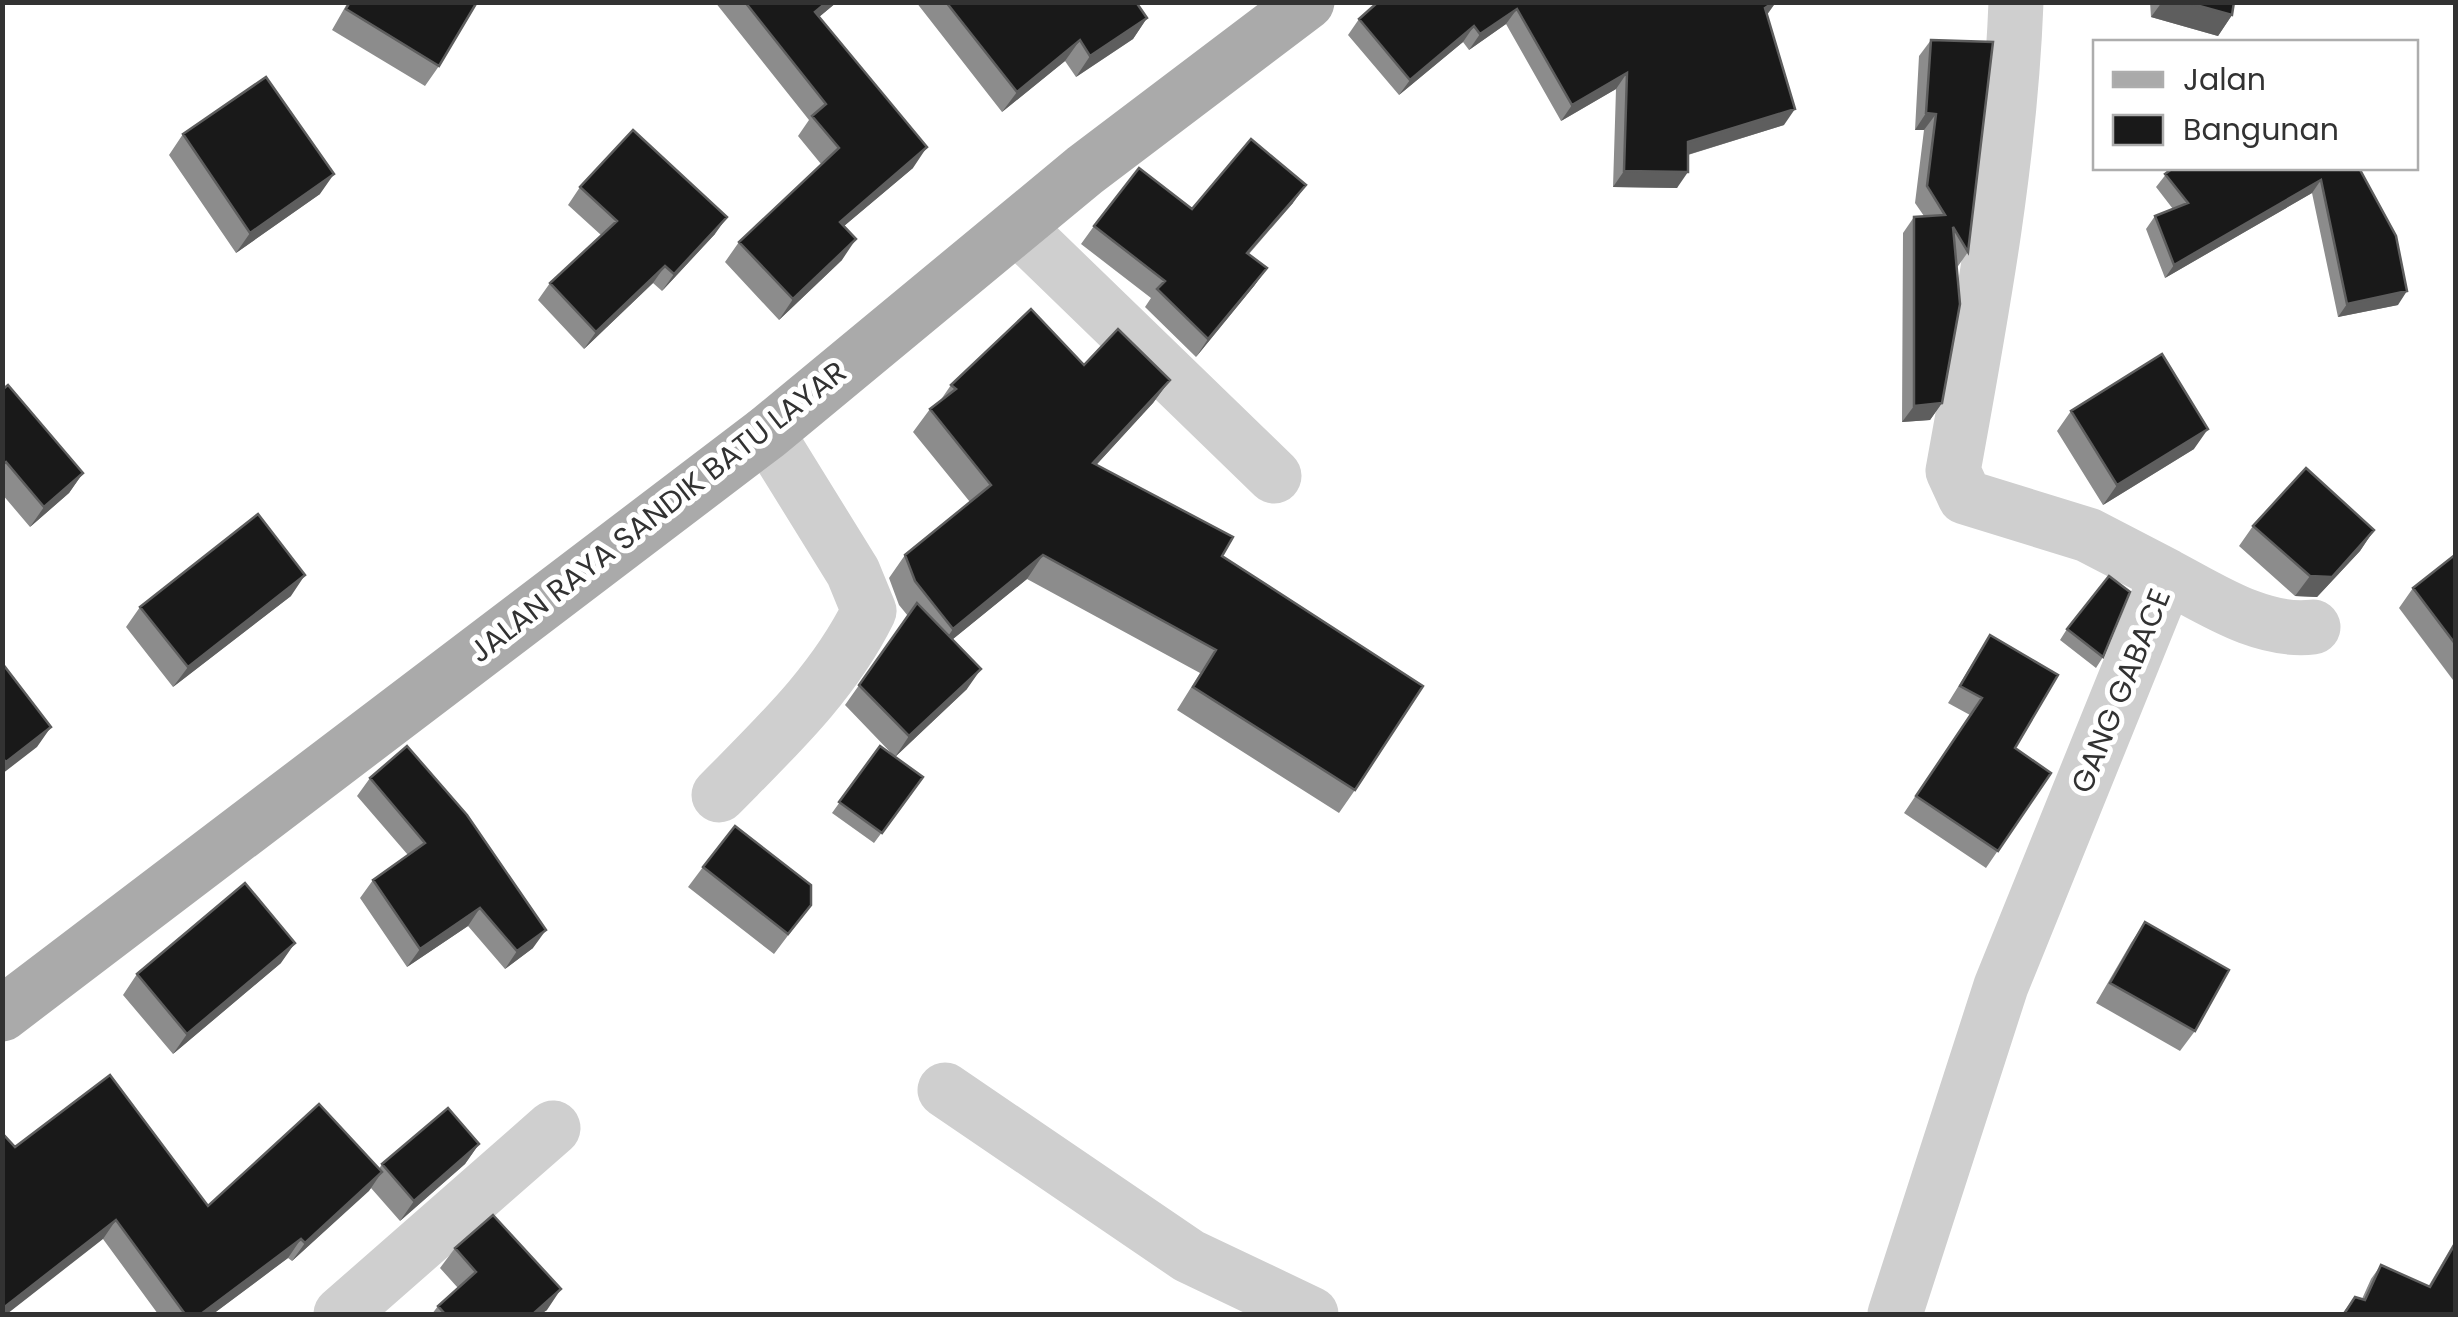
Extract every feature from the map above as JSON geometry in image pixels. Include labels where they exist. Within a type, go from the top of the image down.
[{"type":"main road","name":"JALAN RAYA SANDIK BATU LAYAR","points":[[2,1014],[767,433],[924,299],[1018,228],[1085,170],[1307,2]]},
{"type":"street","name":"GANG GABACE","points":[[1896,1314],[2000,986],[2166,576],[2088,535],[1965,497],[1955,482],[1953,471],[1986,294],[2003,168],[2016,2]]},
{"type":"street","points":[[1018,228],[1274,476]]},
{"type":"street","points":[[720,795],[845,658],[869,611],[853,572],[767,433]]},
{"type":"street","points":[[2166,576],[2267,623],[2290,630],[2313,627]]},
{"type":"street","points":[[945,1090],[1189,1256],[1311,1314]]},
{"type":"street","points":[[340,1314],[553,1128]]},
{"type":"building","points":[[350,2],[477,2],[439,66],[346,9]]},
{"type":"building","points":[[745,2],[827,2],[815,12],[927,147],[840,222],[856,239],[793,299],[739,242],[839,148],[812,116],[826,104]]},
{"type":"building","points":[[946,2],[1136,2],[1147,18],[1090,56],[1080,40],[1017,92]]},
{"type":"building","points":[[1378,2],[1774,2],[1765,8],[1795,109],[1688,142],[1688,172],[1624,171],[1627,73],[1572,105],[1517,9],[1480,34],[1474,26],[1410,80],[1359,19]]},
{"type":"building","points":[[2185,2],[2234,2],[2232,15]]},
{"type":"building","points":[[1931,40],[1993,42],[1968,252],[1953,227],[1960,304],[1942,403],[1914,406],[1914,217],[1945,215],[1927,186],[1936,114],[1926,113]]},
{"type":"building","points":[[266,77],[334,174],[250,233],[183,134]]},
{"type":"building","points":[[633,130],[727,217],[674,274],[665,266],[596,332],[550,283],[617,221],[580,187]]},
{"type":"building","points":[[1251,139],[1306,185],[1247,253],[1267,268],[1208,339],[1157,289],[1165,281],[1094,226],[1139,168],[1192,209]]},
{"type":"building","points":[[2170,170],[2360,170],[2396,236],[2407,291],[2347,304],[2321,180],[2174,265],[2155,216],[2188,203],[2165,174]]},
{"type":"building","points":[[1031,309],[1084,365],[1118,329],[1170,380],[1093,463],[1233,537],[1222,556],[1423,686],[1355,790],[1193,687],[1216,650],[1043,555],[953,629],[915,581],[905,555],[991,485],[930,409],[956,389],[951,385]]},
{"type":"building","points":[[2162,354],[2208,429],[2117,485],[2071,411]]},
{"type":"building","points":[[8,385],[83,473],[44,507],[6,462],[2,465],[2,390]]},
{"type":"building","points":[[2306,468],[2374,530],[2332,577],[2310,576],[2253,526]]},
{"type":"building","points":[[258,514],[305,575],[188,667],[140,607]]},
{"type":"building","points":[[2456,554],[2456,645],[2413,588]]},
{"type":"building","points":[[2109,576],[2130,592],[2103,657],[2067,629]]},
{"type":"building","points":[[917,603],[981,669],[909,736],[859,685]]},
{"type":"building","points":[[1990,635],[2058,675],[2015,748],[2051,773],[1998,851],[1916,796],[1982,698],[1960,686]]},
{"type":"building","points":[[2,663],[51,727],[6,762],[2,758]]},
{"type":"building","points":[[407,746],[467,815],[546,930],[517,951],[480,908],[420,949],[373,880],[425,843],[370,778]]},
{"type":"building","points":[[880,746],[923,777],[882,833],[839,802]]},
{"type":"building","points":[[735,826],[811,885],[811,905],[788,934],[703,867]]},
{"type":"building","points":[[245,883],[295,943],[187,1034],[137,974]]},
{"type":"building","points":[[2145,922],[2229,970],[2195,1031],[2110,983]]},
{"type":"building","points":[[110,1075],[208,1206],[319,1104],[382,1172],[305,1243],[301,1239],[201,1314],[185,1314],[116,1220],[2,1309],[2,1133],[15,1147]]},
{"type":"building","points":[[448,1108],[479,1144],[414,1201],[382,1164]]},
{"type":"building","points":[[493,1215],[561,1289],[533,1314],[445,1314],[438,1306],[476,1272],[455,1248]]},
{"type":"building","points":[[2456,1242],[2456,1314],[2344,1314],[2355,1297],[2365,1300],[2381,1265],[2430,1287]]}]
